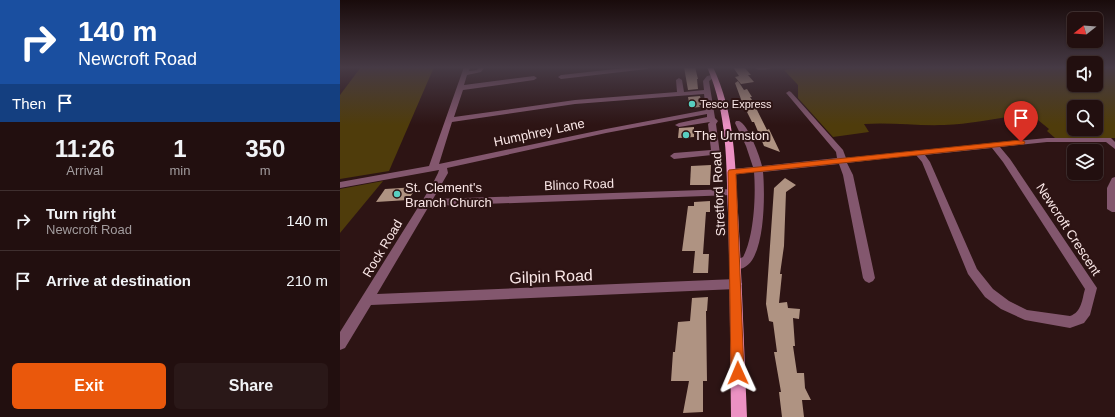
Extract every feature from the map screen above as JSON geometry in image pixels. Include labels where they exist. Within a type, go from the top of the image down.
[{"type":"main road","name":"Stretford Road","points":[[717,86],[728,117],[731,154],[736,265],[739,417]]},
{"type":"street","points":[[460,88],[471,86]]},
{"type":"street","points":[[679,86],[679,96]]},
{"type":"street","name":"Stretford Road","points":[[674,156],[716,153],[707,86]]},
{"type":"street","name":"Rock Road","points":[[340,344],[443,173],[438,167],[449,120],[460,88]]},
{"type":"street","points":[[449,120],[575,102],[679,96],[708,92]]},
{"type":"street","points":[[789,93],[840,152],[848,175],[869,278]]},
{"type":"street","points":[[678,125],[712,117],[728,117]]},
{"type":"street","name":"Humphrey Lane","points":[[340,184],[438,167],[606,131],[712,117]]},
{"type":"street","points":[[736,265],[746,260],[750,254],[754,239],[758,210],[758,170],[749,142],[740,123]]},
{"type":"street","points":[[732,172],[1047,140],[1108,140],[1115,146]]},
{"type":"street","name":"Newcroft Crescent","points":[[918,152],[926,162],[972,271],[989,293],[1005,305],[1025,315],[1070,322],[1079,319],[1086,312],[1091,288],[1007,160],[994,145]]},
{"type":"street","points":[[1112,209],[1112,188],[1115,180]]},
{"type":"street","name":"Blinco Road","points":[[426,203],[732,192]]},
{"type":"street","name":"Gilpin Road","points":[[367,300],[736,284]]},
{"type":"shaded area","points":[[346,86],[426,86],[389,171],[340,179],[340,95]]},
{"type":"shaded area","points":[[798,86],[1067,86],[1067,92],[1103,92],[1103,86],[1115,86],[1115,138],[1055,138],[1047,131],[1049,129],[1038,120],[1026,114],[954,124],[864,124],[869,132],[833,137],[798,98]]},
{"type":"shaded area","points":[[383,181],[340,233],[340,189]]},
{"type":"building","points":[[687,86],[698,86],[698,89],[688,90]]},
{"type":"building","points":[[736,86],[742,86],[744,90],[747,89],[752,97],[750,97],[759,110],[757,110],[767,130],[769,129],[780,152],[764,146],[754,122],[752,122]]},
{"type":"building","points":[[700,96],[702,105],[699,105],[700,107],[690,108],[688,97]]},
{"type":"building","name":"The Urmston","points":[[694,127],[694,137],[678,138],[679,128]]},
{"type":"building","points":[[711,165],[710,185],[690,185],[691,166]]},
{"type":"building","points":[[785,178],[796,185],[786,192],[784,246],[780,274],[782,274],[779,303],[787,302],[788,308],[800,309],[799,319],[793,318],[795,346],[793,346],[797,373],[804,373],[805,388],[811,400],[802,400],[804,417],[782,417],[779,392],[781,392],[774,352],[777,352],[773,322],[769,321],[766,304],[774,188]]},
{"type":"building","name":"St. Clement's Branch Church","points":[[417,187],[408,200],[376,202],[385,189]]},
{"type":"building","points":[[710,201],[710,212],[706,212],[703,254],[709,254],[708,273],[693,273],[695,251],[682,251],[688,206],[694,206],[694,202]]},
{"type":"building","points":[[708,297],[706,311],[707,381],[703,381],[703,412],[683,413],[689,381],[671,381],[673,352],[675,352],[678,322],[690,321],[692,298]]},
{"type":"place","name":"Tesco Express","points":[[692,104]]},
{"type":"place","name":"The Urmston","points":[[686,135]]},
{"type":"place","name":"St. Clement's Branch Church","points":[[397,194]]},
{"type":"route","points":[[738,373],[736,265],[732,172],[1021,142]]}]
